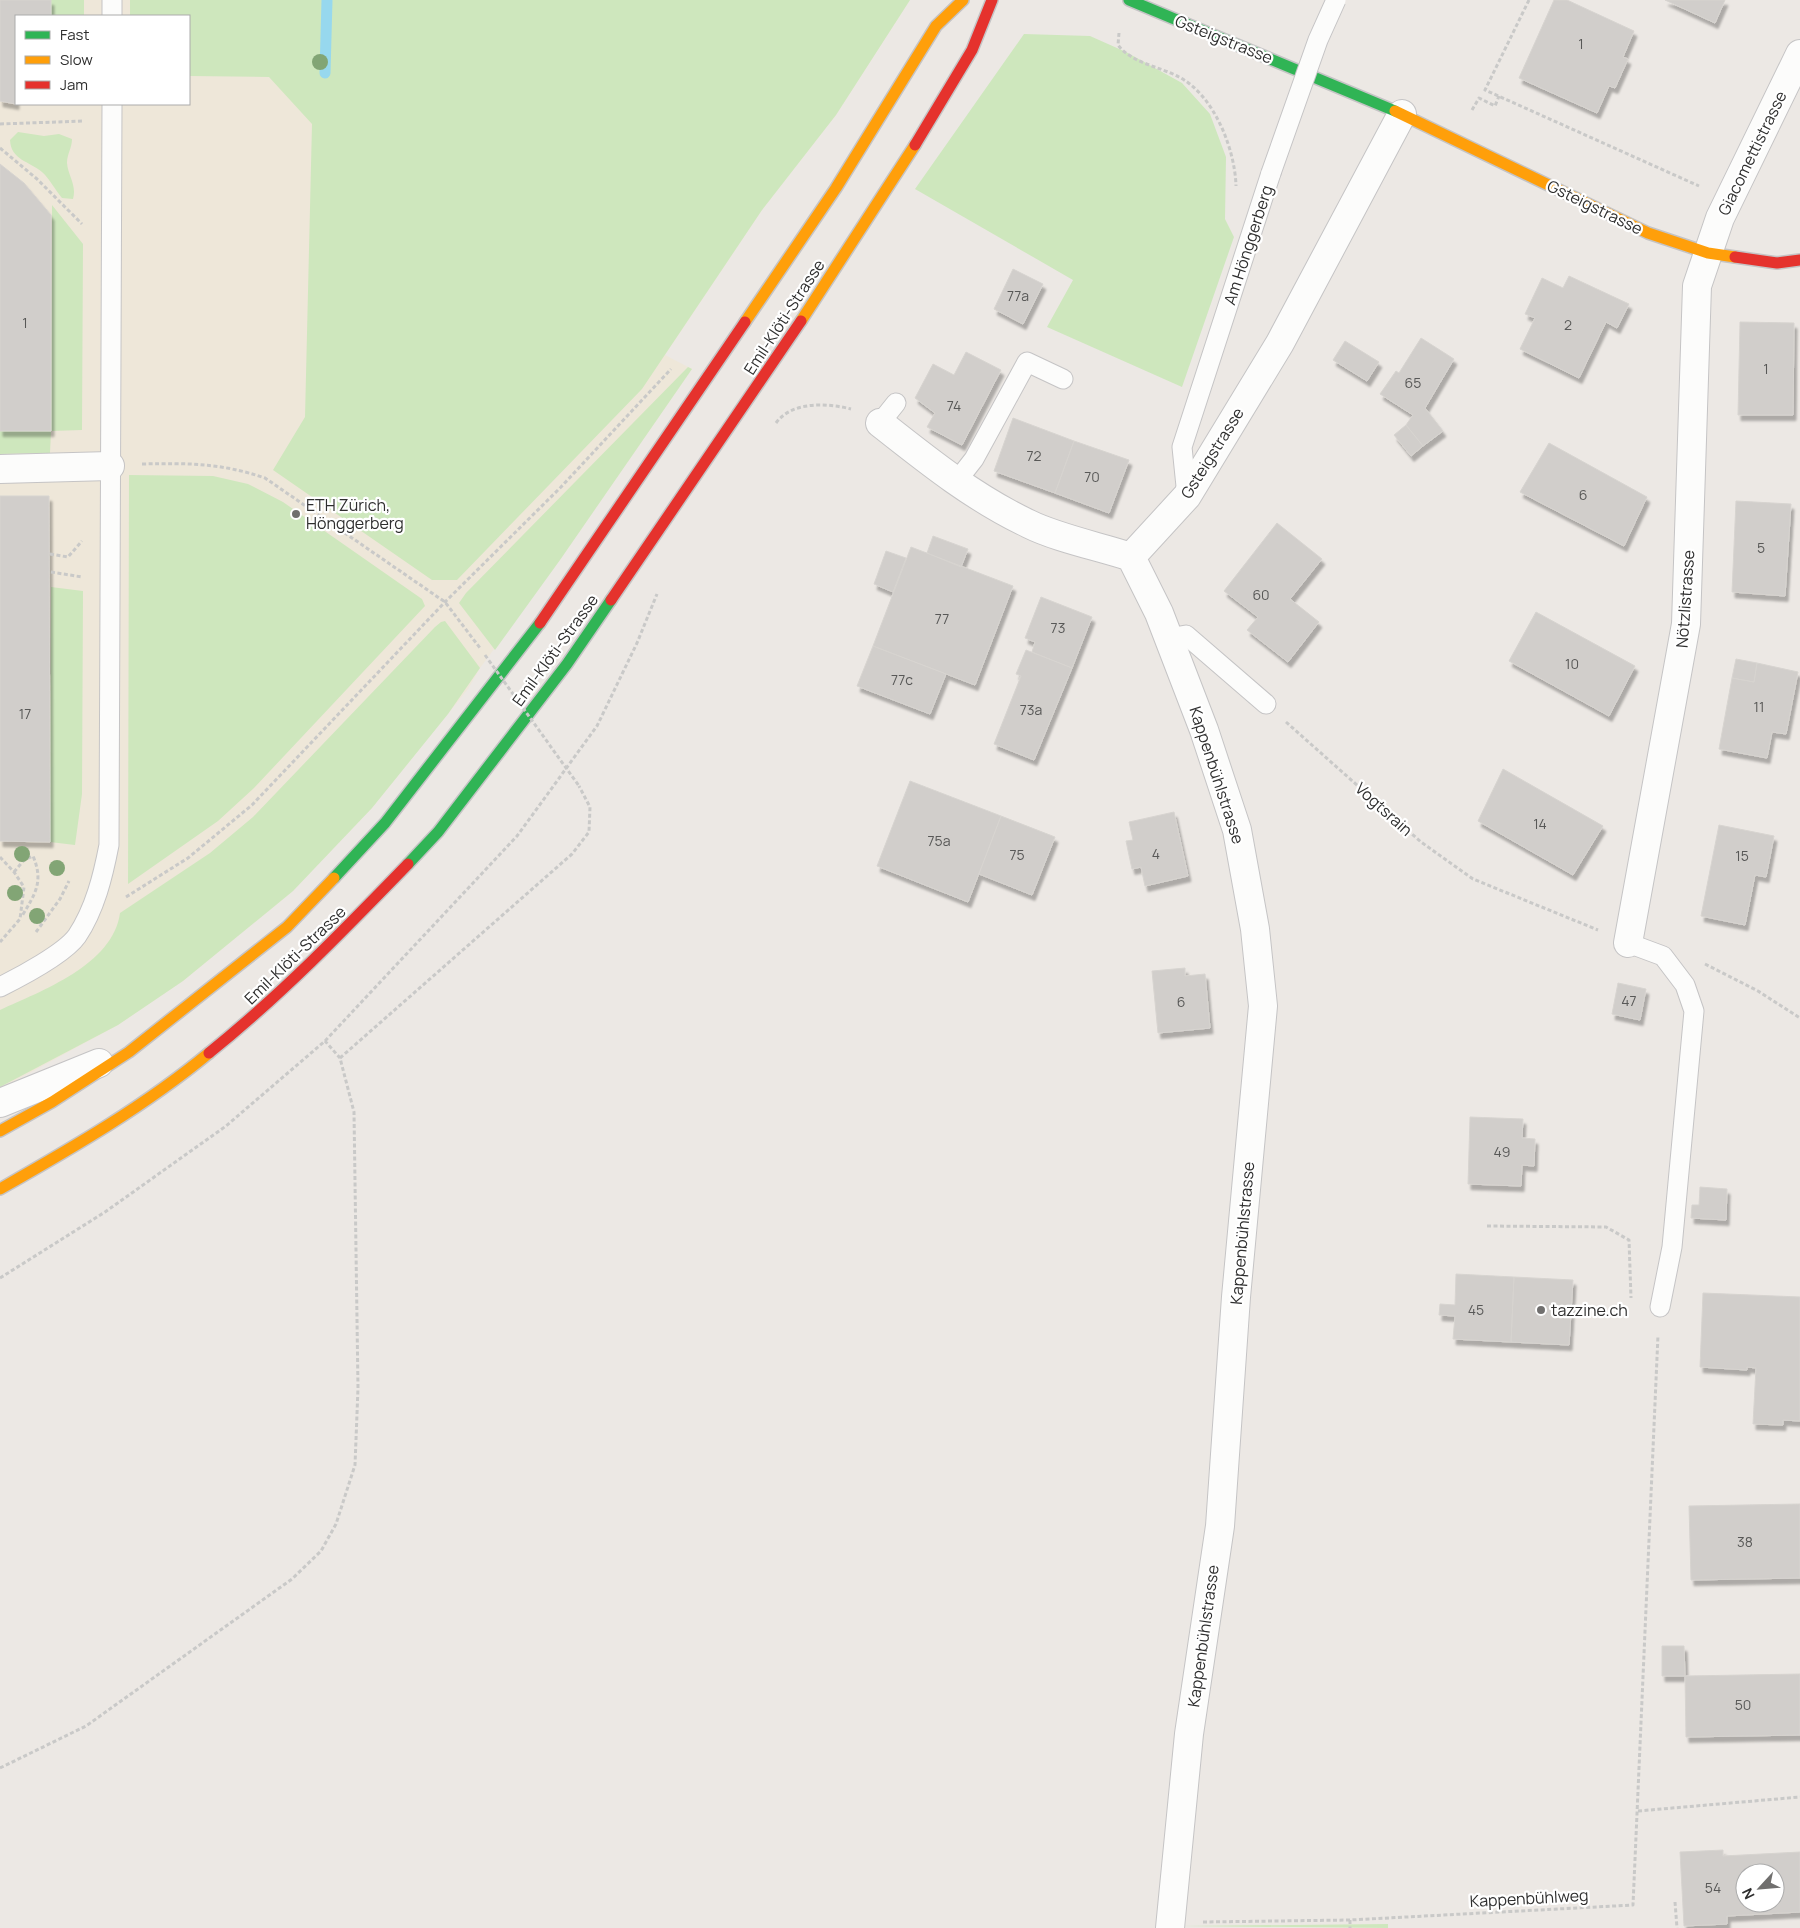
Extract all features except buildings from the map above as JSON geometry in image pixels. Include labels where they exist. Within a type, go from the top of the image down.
[{"type":"street","name":"Emil-Klöti-Strasse","points":[[0,1131],[52,1102],[129,1052],[197,1000],[287,927],[386,823],[527,643],[836,188],[936,26],[963,0]]},
{"type":"street","name":"Emil-Klöti-Strasse","points":[[0,1189],[73,1147],[179,1078],[258,1014],[315,960],[438,832],[568,664],[770,369],[927,126],[972,50],[992,0]]},
{"type":"street","name":"Gsteigstrasse","points":[[1129,0],[1402,114],[1648,233],[1708,253],[1777,263],[1800,260]]},
{"type":"street","name":"Giacomettistrasse","points":[[1708,253],[1720,218],[1800,54]]},
{"type":"street","name":"Gsteigstrasse","points":[[1132,557],[1187,496],[1280,343],[1402,114]]},
{"type":"street","name":"Nötzlistrasse","points":[[1628,943],[1686,624],[1697,286],[1708,253]]},
{"type":"street","points":[[888,413],[956,482],[986,506],[1031,525],[1132,557]]},
{"type":"street","points":[[0,469],[110,466]]},
{"type":"street","name":"Kappenbühlstrasse","points":[[1132,557],[1169,638],[1204,730],[1237,830],[1255,929],[1263,1006],[1236,1297],[1220,1526],[1189,1734],[1170,1925]]},
{"type":"street","points":[[0,1103],[129,1052]]},
{"type":"lane","points":[[112,0],[112,15]]},
{"type":"lane","name":"Am Hönggerberg","points":[[1187,496],[1182,447],[1271,173],[1318,40],[1336,0]]},
{"type":"lane","points":[[0,987],[48,959],[76,937],[94,902],[104,872],[108,845],[112,112]]},
{"type":"lane","points":[[956,482],[974,459],[1027,362],[1063,379]]},
{"type":"lane","points":[[1169,638],[1186,635],[1266,704]]},
{"type":"lane","points":[[1628,943],[1663,956],[1685,985],[1694,1011],[1672,1247],[1660,1307]]},
{"type":"path","points":[[1529,0],[1486,90],[1706,190]]},
{"type":"path","points":[[1119,33],[1118,45],[1126,53],[1181,78],[1204,98],[1222,128],[1233,158],[1236,185],[1231,209],[1236,216],[1255,224]]},
{"type":"path","points":[[1472,110],[1479,98],[1495,106],[1499,96]]},
{"type":"path","points":[[0,124],[112,112]]},
{"type":"path","points":[[0,148],[37,179],[88,230]]},
{"type":"path","points":[[94,902],[124,899],[188,858],[252,805],[445,602],[561,487],[677,362]]},
{"type":"path","points":[[770,430],[780,417],[807,406],[829,403],[857,410],[888,413]]},
{"type":"path","points":[[110,466],[205,463],[238,469],[265,478],[445,602],[579,786],[590,807],[589,832],[572,854],[340,1058]]},
{"type":"path","points":[[50,554],[68,557],[84,539]]},
{"type":"path","points":[[50,572],[88,577]]},
{"type":"path","points":[[0,1278],[104,1212],[226,1126],[324,1041],[516,836],[597,726],[637,643],[661,585]]},
{"type":"path","name":"Vogtsrain","points":[[1266,704],[1421,842],[1473,879],[1628,943]]},
{"type":"path","points":[[0,942],[10,933],[20,919],[37,890],[38,869],[33,856],[24,860],[14,872]]},
{"type":"path","points":[[0,857],[14,872],[24,887],[20,919]]},
{"type":"path","points":[[29,938],[42,925],[60,899],[72,875]]},
{"type":"path","points":[[1699,962],[1716,968],[1800,1018]]},
{"type":"path","points":[[0,1768],[86,1726],[292,1579],[321,1551],[336,1524],[355,1465],[358,1388],[354,1112],[340,1058],[324,1041]]},
{"type":"path","points":[[1487,1226],[1606,1227],[1629,1240],[1631,1300],[1660,1307],[1638,1811],[1800,1797]]},
{"type":"path","name":"Kappenbühlweg","points":[[1170,1925],[1350,1920],[1633,1905],[1638,1811]]},
{"type":"path","points":[[1675,1902],[1677,1928]]},
{"type":"path","points":[[1350,1920],[1350,1928]]},
{"type":"shaded area","name":"ETH Zürich, Hönggerberg","points":[[0,0],[910,0],[836,115],[762,210],[665,355],[692,369],[560,560],[480,668],[468,689],[372,808],[293,891],[183,981],[118,1025],[0,1089]]},
{"type":"green space","points":[[51,0],[84,0],[84,15],[51,15]]},
{"type":"green space","points":[[130,0],[910,0],[836,115],[762,210],[642,389],[457,580],[432,580],[273,470],[305,417],[312,124],[269,77],[190,76],[190,15],[130,15]]},
{"type":"green space","points":[[1024,34],[1090,36],[1126,52],[1182,83],[1210,114],[1226,157],[1225,219],[1234,237],[1182,387],[1047,327],[1073,280],[915,189]]},
{"type":"green space","points":[[18,132],[44,136],[59,134],[72,139],[67,163],[74,189],[73,199],[62,198],[42,172],[17,156],[11,147],[10,140]]},
{"type":"green space","points":[[52,205],[83,244],[82,430],[51,431]]},
{"type":"green space","points":[[688,367],[692,369],[560,560],[495,650],[459,603],[466,593]]},
{"type":"green space","points":[[0,431],[51,431],[50,453],[0,454]]},
{"type":"green space","points":[[129,475],[213,476],[248,484],[283,502],[422,599],[425,606],[254,788],[218,821],[128,884]]},
{"type":"green space","points":[[51,587],[83,591],[82,794],[75,845],[50,842]]},
{"type":"green space","points":[[445,621],[480,668],[448,714],[372,808],[293,891],[183,981],[118,1025],[0,1087],[0,1010],[54,985],[90,962],[115,931],[120,913],[210,853],[253,817],[435,627]]},
{"type":"green space","points":[[1388,1924],[1388,1928],[1180,1926]]},
{"type":"waterway","points":[[325,73],[327,0]]},
{"type":"traffic: fast","points":[[1129,0],[1395,111]]},
{"type":"traffic: fast","points":[[408,864],[438,832],[567,664],[611,600]]},
{"type":"traffic: fast","points":[[334,878],[385,823],[540,623]]},
{"type":"traffic: slow","points":[[745,322],[836,188],[936,26],[963,0]]},
{"type":"traffic: slow","points":[[1395,111],[1648,233],[1708,253],[1735,257]]},
{"type":"traffic: slow","points":[[801,321],[915,145]]},
{"type":"traffic: slow","points":[[0,1131],[52,1102],[129,1052],[287,927],[334,878]]},
{"type":"traffic: slow","points":[[0,1189],[134,1109],[209,1053]]},
{"type":"traffic: jam","points":[[915,145],[972,50],[992,0]]},
{"type":"traffic: jam","points":[[1735,257],[1777,263],[1800,260]]},
{"type":"traffic: jam","points":[[611,600],[801,321]]},
{"type":"traffic: jam","points":[[540,623],[745,322]]},
{"type":"traffic: jam","points":[[209,1053],[287,985],[408,864]]},
{"type":"place","name":"ETH Zürich, Hönggerberg","points":[[296,514]]},
{"type":"place","name":"tazzine.ch","points":[[1541,1310]]}]
